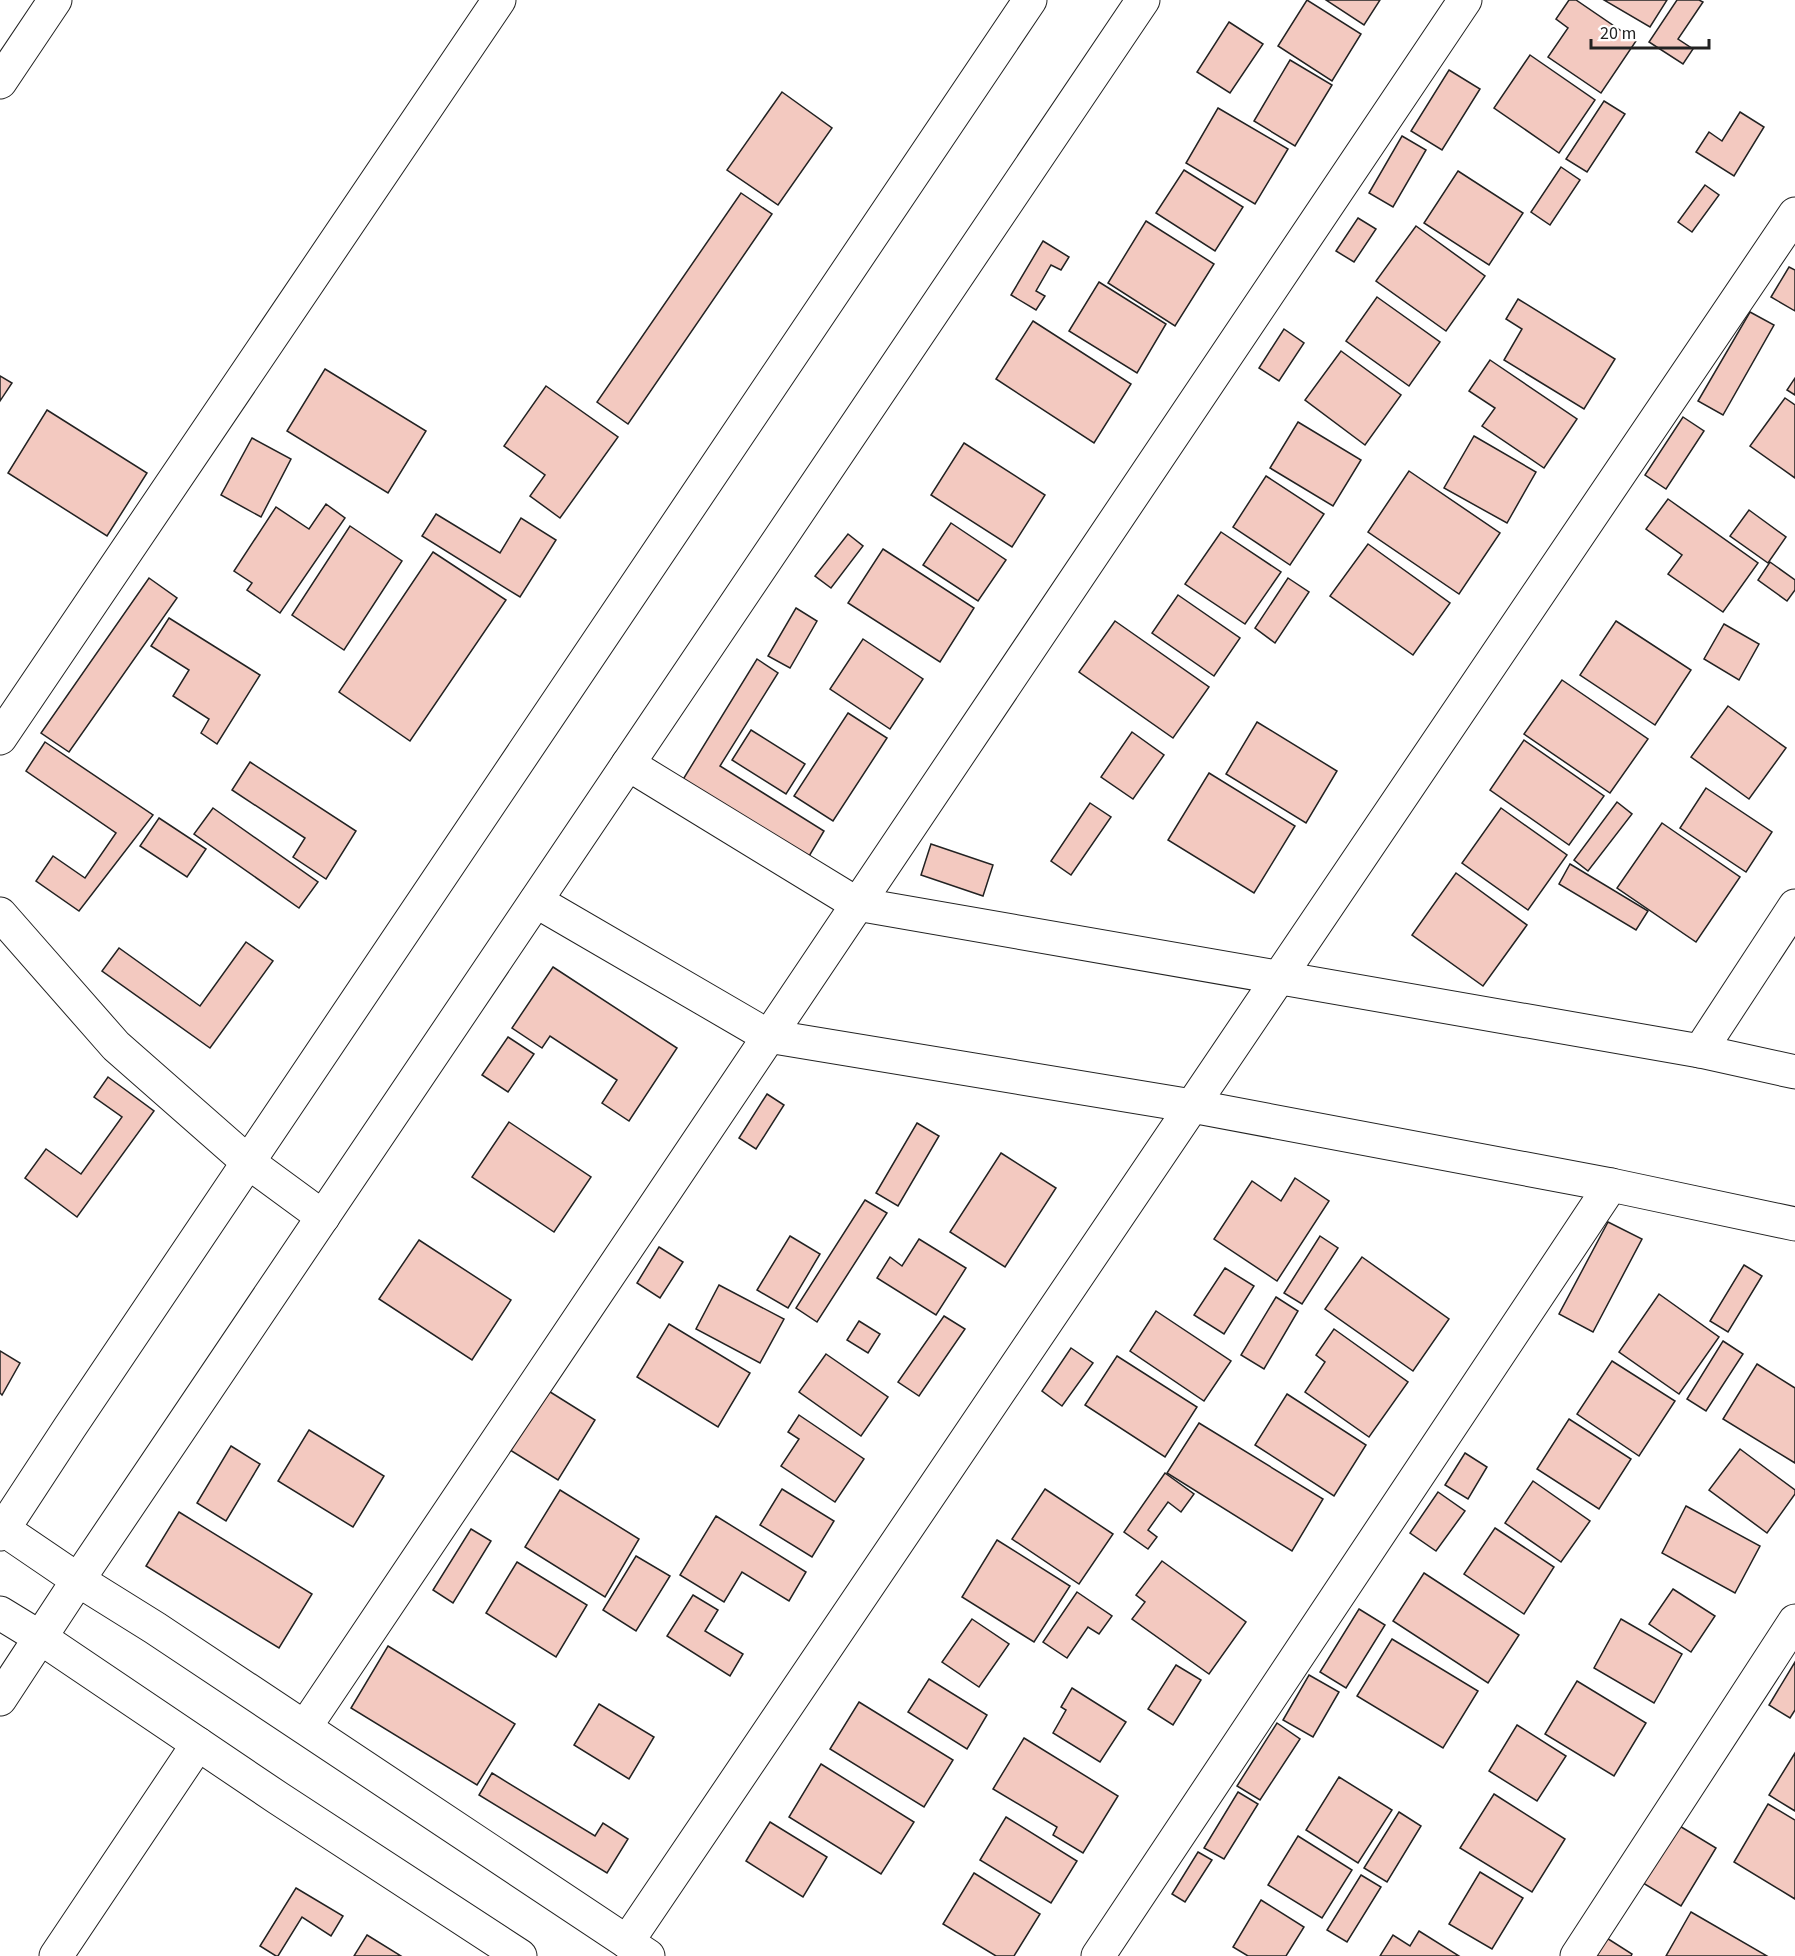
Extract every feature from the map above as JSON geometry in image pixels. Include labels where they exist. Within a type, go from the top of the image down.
[{"type":"street","points":[[0,82],[55,0]]},
{"type":"street","points":[[0,738],[499,0]]},
{"type":"street","points":[[1029,0],[2,1531],[155,1628],[638,1949],[1192,1106],[1795,214]]},
{"type":"street","points":[[0,1699],[1143,0]]},
{"type":"street","points":[[305,1727],[1465,0]]},
{"type":"street","points":[[628,764],[857,904],[1700,1051],[1795,1072]]},
{"type":"street","points":[[536,901],[768,1036],[1192,1106],[1611,1185],[1795,1224]]},
{"type":"street","points":[[1700,1051],[1795,906]]},
{"type":"street","points":[[0,914],[116,1046],[248,1162],[323,1217]]},
{"type":"street","points":[[1098,1956],[1611,1185]]},
{"type":"street","points":[[0,1613],[41,1638],[511,1954]]},
{"type":"street","points":[[1577,1956],[1795,1621]]},
{"type":"street","points":[[56,1956],[198,1744]]},
{"type":"building","points":[[1307,0],[1361,34],[1332,81],[1278,46]]},
{"type":"building","points":[[1326,0],[1380,0],[1364,25]]},
{"type":"building","points":[[1569,0],[1576,0],[1636,41],[1601,93],[1548,57],[1568,28],[1556,19]]},
{"type":"building","points":[[1604,0],[1667,0],[1650,27]]},
{"type":"building","points":[[1677,0],[1703,2],[1678,39],[1693,49],[1683,64],[1649,42]]},
{"type":"building","points":[[1229,22],[1263,44],[1230,93],[1197,72]]},
{"type":"building","points":[[1530,55],[1595,100],[1559,153],[1494,108]]},
{"type":"building","points":[[1290,60],[1332,85],[1295,146],[1254,121]]},
{"type":"building","points":[[1449,70],[1480,89],[1442,150],[1411,131]]},
{"type":"building","points":[[782,92],[832,128],[778,205],[727,170]]},
{"type":"building","points":[[1604,101],[1625,114],[1587,172],[1566,159]]},
{"type":"building","points":[[1218,108],[1288,149],[1255,204],[1186,163]]},
{"type":"building","points":[[1740,112],[1764,127],[1734,176],[1696,152],[1709,132],[1722,141]]},
{"type":"building","points":[[1402,136],[1426,150],[1393,207],[1369,193]]},
{"type":"building","points":[[1561,167],[1580,180],[1550,225],[1531,212]]},
{"type":"building","points":[[1184,170],[1243,207],[1215,251],[1156,213]]},
{"type":"building","points":[[1458,171],[1523,213],[1489,265],[1424,223]]},
{"type":"building","points":[[1705,185],[1719,195],[1692,232],[1678,222]]},
{"type":"building","points":[[741,193],[772,214],[628,424],[597,402]]},
{"type":"building","points":[[1358,218],[1376,229],[1354,262],[1336,251]]},
{"type":"building","points":[[1146,221],[1214,264],[1175,326],[1108,283]]},
{"type":"building","points":[[1416,226],[1485,276],[1446,331],[1376,281]]},
{"type":"building","points":[[1043,241],[1069,257],[1061,270],[1051,265],[1036,291],[1045,296],[1036,310],[1011,295]]},
{"type":"building","points":[[1789,267],[1795,270],[1795,311],[1771,297]]},
{"type":"building","points":[[1099,282],[1166,324],[1137,373],[1069,331]]},
{"type":"building","points":[[1377,297],[1440,342],[1409,386],[1346,341]]},
{"type":"building","points":[[1518,299],[1615,359],[1584,409],[1504,360],[1522,329],[1506,319]]},
{"type":"building","points":[[1750,312],[1774,325],[1723,415],[1698,401]]},
{"type":"building","points":[[1033,321],[1131,384],[1094,443],[996,379]]},
{"type":"building","points":[[1284,329],[1304,343],[1279,381],[1259,368]]},
{"type":"building","points":[[1341,351],[1401,395],[1365,445],[1305,400]]},
{"type":"building","points":[[1490,360],[1577,419],[1544,468],[1482,426],[1495,408],[1469,391]]},
{"type":"building","points":[[325,369],[426,431],[388,493],[287,431]]},
{"type":"building","points":[[0,376],[12,383],[0,401]]},
{"type":"building","points":[[1795,378],[1795,395],[1787,390]]},
{"type":"building","points":[[546,386],[618,437],[560,518],[530,496],[545,475],[504,446]]},
{"type":"building","points":[[1785,398],[1795,405],[1795,478],[1750,446]]},
{"type":"building","points":[[47,410],[147,473],[107,536],[8,473]]},
{"type":"building","points":[[1683,417],[1704,431],[1666,489],[1645,475]]},
{"type":"building","points":[[1298,422],[1361,460],[1333,506],[1270,468]]},
{"type":"building","points":[[1474,436],[1536,472],[1507,523],[1444,488]]},
{"type":"building","points":[[252,438],[291,459],[261,517],[221,495]]},
{"type":"building","points":[[964,443],[1045,495],[1012,547],[931,495]]},
{"type":"building","points":[[1409,471],[1500,533],[1459,594],[1368,532]]},
{"type":"building","points":[[1266,476],[1324,514],[1290,565],[1233,527]]},
{"type":"building","points":[[1668,499],[1758,563],[1723,612],[1668,574],[1682,555],[1646,529]]},
{"type":"building","points":[[326,504],[345,518],[280,613],[247,590],[252,583],[234,571],[276,507],[309,529]]},
{"type":"building","points":[[1749,510],[1786,537],[1768,563],[1730,536]]},
{"type":"building","points":[[436,514],[500,553],[521,518],[556,540],[520,597],[422,536]]},
{"type":"building","points":[[951,523],[1006,560],[978,601],[923,565]]},
{"type":"building","points":[[350,526],[402,561],[344,650],[292,615]]},
{"type":"building","points":[[1221,532],[1281,572],[1245,624],[1185,584]]},
{"type":"building","points":[[848,534],[863,546],[831,588],[815,576]]},
{"type":"building","points":[[1368,544],[1450,603],[1413,655],[1330,596]]},
{"type":"building","points":[[883,549],[974,608],[940,662],[848,603]]},
{"type":"building","points":[[433,552],[506,600],[410,741],[339,692]]},
{"type":"building","points":[[1770,562],[1795,580],[1795,590],[1787,601],[1758,580]]},
{"type":"building","points":[[149,578],[177,598],[69,752],[41,733]]},
{"type":"building","points":[[1288,578],[1309,592],[1275,643],[1255,628]]},
{"type":"building","points":[[1178,595],[1240,638],[1214,676],[1152,633]]},
{"type":"building","points":[[796,608],[817,621],[790,668],[768,656]]},
{"type":"building","points":[[169,618],[260,675],[217,744],[201,733],[209,719],[173,696],[189,670],[151,646]]},
{"type":"building","points":[[1115,621],[1209,687],[1173,738],[1079,672]]},
{"type":"building","points":[[1616,621],[1691,670],[1655,725],[1580,675]]},
{"type":"building","points":[[1724,624],[1759,644],[1739,680],[1704,659]]},
{"type":"building","points":[[863,639],[923,679],[890,729],[830,689]]},
{"type":"building","points":[[757,659],[778,673],[720,766],[824,831],[805,863],[679,786]]},
{"type":"building","points":[[1562,680],[1648,739],[1610,793],[1524,734]]},
{"type":"building","points":[[1728,706],[1786,748],[1749,799],[1691,757]]},
{"type":"building","points":[[848,713],[887,738],[833,821],[794,796]]},
{"type":"building","points":[[1257,722],[1337,771],[1306,823],[1226,774]]},
{"type":"building","points":[[751,730],[805,764],[786,794],[732,760]]},
{"type":"building","points":[[1132,732],[1164,755],[1133,799],[1101,777]]},
{"type":"building","points":[[1524,740],[1604,796],[1569,845],[1490,790]]},
{"type":"building","points":[[45,742],[153,815],[79,911],[36,881],[53,856],[85,878],[116,833],[26,771]]},
{"type":"building","points":[[250,762],[356,831],[326,879],[293,857],[305,838],[232,790]]},
{"type":"building","points":[[1209,773],[1295,826],[1254,893],[1168,840]]},
{"type":"building","points":[[1706,788],[1772,832],[1746,872],[1680,828]]},
{"type":"building","points":[[1617,802],[1632,814],[1588,871],[1574,860]]},
{"type":"building","points":[[1090,803],[1111,817],[1071,875],[1051,861]]},
{"type":"building","points":[[213,808],[318,882],[299,908],[194,834]]},
{"type":"building","points":[[1501,808],[1567,855],[1528,910],[1462,863]]},
{"type":"building","points":[[159,818],[206,849],[187,877],[140,846]]},
{"type":"building","points":[[1662,823],[1740,877],[1696,942],[1617,888]]},
{"type":"building","points":[[931,844],[993,865],[983,896],[921,875]]},
{"type":"building","points":[[1570,864],[1648,911],[1636,930],[1559,884]]},
{"type":"building","points":[[1456,873],[1527,925],[1483,986],[1412,935]]},
{"type":"building","points":[[246,942],[273,961],[210,1048],[102,971],[119,948],[200,1006]]},
{"type":"building","points":[[553,967],[677,1048],[629,1121],[602,1103],[617,1080],[550,1036],[542,1048],[512,1028]]},
{"type":"building","points":[[508,1037],[534,1054],[508,1092],[482,1075]]},
{"type":"building","points":[[108,1077],[154,1111],[77,1217],[25,1178],[46,1149],[81,1174],[122,1117],[94,1097]]},
{"type":"building","points":[[767,1094],[784,1105],[756,1149],[739,1138]]},
{"type":"building","points":[[509,1122],[591,1177],[554,1232],[472,1177]]},
{"type":"building","points":[[917,1123],[939,1136],[898,1206],[876,1193]]},
{"type":"building","points":[[1001,1153],[1056,1188],[1005,1267],[950,1232]]},
{"type":"building","points":[[1295,1178],[1329,1201],[1277,1281],[1214,1239],[1252,1181],[1281,1201]]},
{"type":"building","points":[[865,1200],[887,1213],[817,1322],[796,1308]]},
{"type":"building","points":[[1608,1222],[1642,1239],[1593,1332],[1559,1314]]},
{"type":"building","points":[[790,1236],[820,1254],[788,1308],[757,1290]]},
{"type":"building","points":[[1320,1236],[1338,1248],[1302,1304],[1284,1293]]},
{"type":"building","points":[[919,1239],[966,1268],[936,1315],[877,1278],[890,1257],[902,1266]]},
{"type":"building","points":[[419,1240],[511,1300],[472,1360],[379,1299]]},
{"type":"building","points":[[659,1247],[683,1262],[660,1298],[637,1283]]},
{"type":"building","points":[[1362,1257],[1449,1319],[1413,1371],[1325,1309]]},
{"type":"building","points":[[1744,1265],[1762,1276],[1728,1332],[1710,1321]]},
{"type":"building","points":[[1225,1268],[1254,1286],[1224,1334],[1194,1315]]},
{"type":"building","points":[[719,1285],[784,1319],[760,1363],[696,1329]]},
{"type":"building","points":[[1659,1294],[1719,1337],[1679,1394],[1619,1352]]},
{"type":"building","points":[[1276,1297],[1298,1311],[1264,1369],[1241,1355]]},
{"type":"building","points":[[1156,1311],[1231,1361],[1204,1401],[1130,1351]]},
{"type":"building","points":[[944,1316],[965,1329],[919,1396],[898,1382]]},
{"type":"building","points":[[859,1321],[880,1334],[868,1353],[847,1340]]},
{"type":"building","points":[[669,1324],[750,1373],[718,1427],[637,1377]]},
{"type":"building","points":[[1334,1329],[1408,1382],[1369,1437],[1305,1392],[1325,1362],[1316,1355]]},
{"type":"building","points":[[1723,1341],[1743,1354],[1706,1411],[1687,1399]]},
{"type":"building","points":[[1071,1348],[1093,1363],[1062,1406],[1042,1391]]},
{"type":"building","points":[[0,1351],[20,1363],[2,1395],[0,1393]]},
{"type":"building","points":[[826,1354],[888,1397],[861,1436],[799,1392]]},
{"type":"building","points":[[1117,1356],[1197,1407],[1165,1457],[1085,1405]]},
{"type":"building","points":[[1612,1361],[1675,1401],[1639,1456],[1577,1414]]},
{"type":"building","points":[[1757,1364],[1795,1388],[1795,1463],[1723,1419]]},
{"type":"building","points":[[547,1390],[595,1420],[558,1480],[510,1450]]},
{"type":"building","points":[[1287,1394],[1366,1445],[1334,1496],[1255,1445]]},
{"type":"building","points":[[799,1415],[864,1459],[835,1502],[781,1466],[799,1439],[788,1432]]},
{"type":"building","points":[[1569,1419],[1631,1459],[1599,1509],[1537,1469]]},
{"type":"building","points":[[1199,1423],[1323,1499],[1292,1551],[1167,1473]]},
{"type":"building","points":[[309,1430],[384,1476],[353,1527],[278,1481]]},
{"type":"building","points":[[231,1446],[260,1464],[226,1521],[197,1503]]},
{"type":"building","points":[[1740,1449],[1795,1490],[1795,1494],[1767,1533],[1709,1490]]},
{"type":"building","points":[[1465,1453],[1487,1467],[1468,1499],[1445,1485]]},
{"type":"building","points":[[1165,1473],[1194,1494],[1181,1512],[1168,1502],[1148,1530],[1157,1537],[1148,1549],[1124,1532]]},
{"type":"building","points":[[1533,1481],[1590,1521],[1561,1562],[1505,1523]]},
{"type":"building","points":[[782,1489],[834,1521],[812,1557],[760,1525]]},
{"type":"building","points":[[1045,1489],[1113,1534],[1079,1584],[1012,1539]]},
{"type":"building","points":[[560,1490],[639,1539],[605,1597],[525,1547]]},
{"type":"building","points":[[1438,1492],[1465,1511],[1436,1551],[1410,1533]]},
{"type":"building","points":[[1686,1506],[1760,1546],[1735,1593],[1662,1553]]},
{"type":"building","points":[[179,1512],[312,1594],[279,1648],[146,1566]]},
{"type":"building","points":[[716,1516],[806,1572],[789,1601],[742,1572],[724,1602],[680,1575]]},
{"type":"building","points":[[1495,1528],[1554,1567],[1524,1614],[1464,1574]]},
{"type":"building","points":[[471,1529],[491,1541],[453,1603],[433,1590]]},
{"type":"building","points":[[997,1540],[1070,1586],[1034,1642],[962,1597]]},
{"type":"building","points":[[636,1556],[670,1576],[636,1631],[603,1610]]},
{"type":"building","points":[[1162,1561],[1246,1622],[1209,1674],[1132,1619],[1145,1602],[1136,1595]]},
{"type":"building","points":[[517,1562],[587,1605],[556,1657],[486,1613]]},
{"type":"building","points":[[1424,1573],[1519,1635],[1488,1683],[1393,1621]]},
{"type":"building","points":[[1673,1589],[1715,1616],[1691,1652],[1649,1624]]},
{"type":"building","points":[[1077,1592],[1112,1616],[1099,1634],[1088,1627],[1067,1658],[1043,1642]]},
{"type":"building","points":[[693,1595],[718,1610],[705,1631],[743,1654],[730,1676],[667,1636]]},
{"type":"building","points":[[1359,1609],[1385,1625],[1346,1688],[1320,1672]]},
{"type":"building","points":[[972,1619],[1009,1644],[979,1687],[942,1662]]},
{"type":"building","points":[[1621,1619],[1682,1654],[1654,1703],[1594,1668]]},
{"type":"building","points":[[1392,1639],[1478,1691],[1443,1748],[1357,1696]]},
{"type":"building","points":[[388,1646],[515,1724],[477,1785],[351,1708]]},
{"type":"building","points":[[1795,1662],[1795,1710],[1790,1718],[1769,1705]]},
{"type":"building","points":[[1176,1665],[1201,1680],[1173,1725],[1148,1709]]},
{"type":"building","points":[[1309,1675],[1339,1692],[1313,1737],[1283,1720]]},
{"type":"building","points":[[929,1679],[987,1715],[967,1749],[908,1712]]},
{"type":"building","points":[[1577,1681],[1646,1723],[1614,1776],[1545,1734]]},
{"type":"building","points":[[1072,1688],[1126,1722],[1100,1762],[1053,1733],[1066,1710],[1061,1707]]},
{"type":"building","points":[[859,1702],[953,1760],[924,1807],[830,1749]]},
{"type":"building","points":[[599,1704],[654,1737],[629,1779],[574,1745]]},
{"type":"building","points":[[1277,1723],[1300,1739],[1260,1800],[1237,1786]]},
{"type":"building","points":[[1517,1725],[1566,1756],[1537,1801],[1489,1771]]},
{"type":"building","points":[[1024,1738],[1118,1796],[1083,1853],[1053,1835],[1057,1827],[993,1789]]},
{"type":"building","points":[[1795,1753],[1795,1811],[1769,1795]]},
{"type":"building","points":[[821,1764],[914,1822],[881,1874],[789,1817]]},
{"type":"building","points":[[492,1773],[595,1836],[603,1823],[628,1839],[607,1873],[479,1795]]},
{"type":"building","points":[[1339,1777],[1392,1810],[1358,1863],[1306,1830]]},
{"type":"building","points":[[1238,1792],[1258,1804],[1224,1859],[1204,1848]]},
{"type":"building","points":[[1494,1794],[1565,1839],[1532,1892],[1460,1848]]},
{"type":"building","points":[[1768,1804],[1795,1820],[1795,1899],[1734,1862]]},
{"type":"building","points":[[1399,1812],[1421,1826],[1387,1882],[1364,1868]]},
{"type":"building","points":[[1006,1817],[1077,1861],[1051,1903],[980,1860]]},
{"type":"building","points":[[770,1822],[827,1857],[803,1897],[746,1861]]},
{"type":"building","points":[[1678,1825],[1716,1848],[1681,1906],[1643,1883]]},
{"type":"building","points":[[1298,1836],[1352,1870],[1322,1918],[1268,1885]]},
{"type":"building","points":[[1198,1852],[1212,1860],[1185,1902],[1172,1894]]},
{"type":"building","points":[[1480,1872],[1523,1898],[1492,1949],[1449,1924]]},
{"type":"building","points":[[974,1873],[1040,1914],[1014,1956],[996,1956],[943,1924]]},
{"type":"building","points":[[1361,1875],[1381,1887],[1347,1942],[1327,1930]]},
{"type":"building","points":[[296,1888],[343,1916],[331,1936],[302,1917],[276,1956],[260,1946]]},
{"type":"building","points":[[1261,1900],[1304,1927],[1286,1956],[1248,1956],[1233,1947]]},
{"type":"building","points":[[1691,1912],[1767,1956],[1666,1956]]},
{"type":"building","points":[[1419,1931],[1459,1956],[1380,1956],[1393,1935],[1410,1946]]},
{"type":"building","points":[[367,1935],[401,1956],[354,1956]]},
{"type":"building","points":[[1602,1935],[1632,1954],[1631,1956],[1589,1956]]}]
